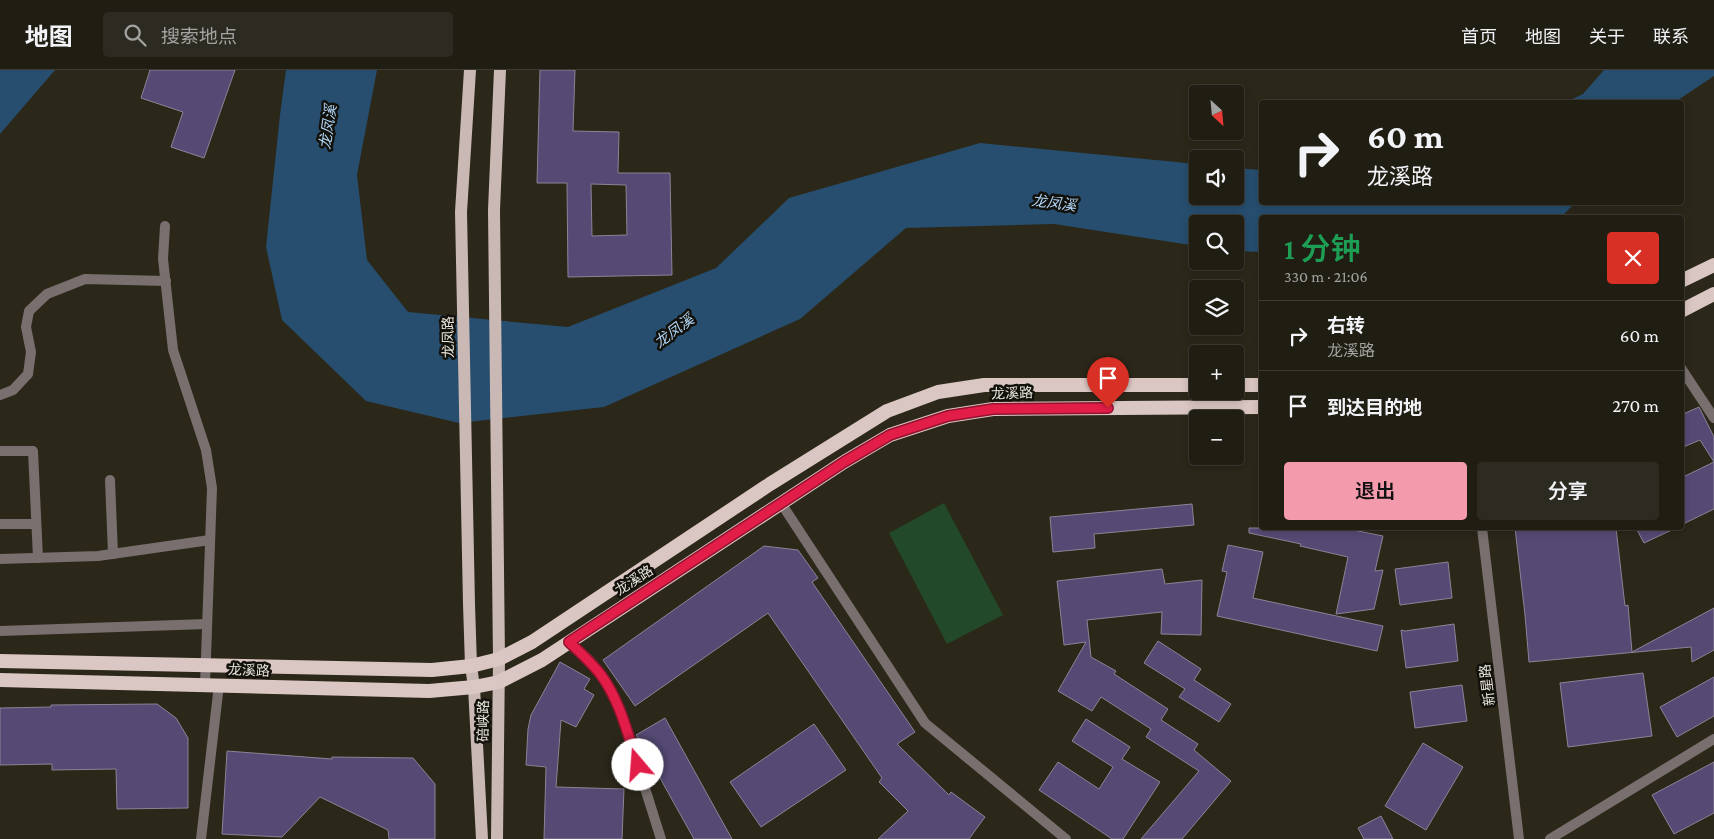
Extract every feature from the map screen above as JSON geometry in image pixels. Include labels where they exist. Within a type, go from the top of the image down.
[{"type":"highway","points":[[1684,280],[1714,265]]},
{"type":"highway","points":[[1684,309],[1714,294]]},
{"type":"highway","name":"龙溪路","points":[[0,661],[432,670],[471,666],[499,659],[532,642],[770,484],[887,411],[938,392],[984,385],[1189,385]]},
{"type":"highway","points":[[1244,385],[1259,385]]},
{"type":"highway","name":"龙溪路","points":[[0,680],[430,691],[474,688],[499,682],[542,660],[844,462],[890,435],[948,416],[993,409],[1259,407]]},
{"type":"main road","name":"龙凤路","points":[[469,604],[461,212],[470,70]]},
{"type":"main road","name":"碚峡路","points":[[498,839],[499,603],[494,210],[500,70]]},
{"type":"main road","name":"碚峡路","points":[[469,604],[482,839]]},
{"type":"street","points":[[165,226],[163,259],[173,350],[206,450],[212,488],[206,665],[212,685],[201,839]]},
{"type":"street","points":[[0,394],[13,390],[28,374],[31,352],[26,327],[29,311],[47,294],[85,279],[166,281]]},
{"type":"street","points":[[1684,373],[1714,418]]},
{"type":"street","points":[[0,451],[33,451],[38,558]]},
{"type":"street","points":[[110,480],[113,554]]},
{"type":"street","points":[[781,503],[925,723],[1066,839]]},
{"type":"street","points":[[0,524],[36,524]]},
{"type":"street","name":"新星路","points":[[1482,530],[1519,839]]},
{"type":"street","points":[[0,559],[98,556],[210,540]]},
{"type":"street","points":[[0,631],[207,624]]},
{"type":"street","points":[[569,642],[589,660],[603,678],[621,712],[662,839]]},
{"type":"street","points":[[1550,839],[1714,739]]},
{"type":"green space","points":[[944,503],[1003,615],[947,644],[889,533]]},
{"type":"water","points":[[0,70],[55,70],[0,134]]},
{"type":"water","name":"龙凤溪","points":[[286,70],[377,70],[357,175],[367,260],[408,312],[568,327],[716,268],[789,198],[980,143],[1189,163],[1189,205],[1244,205],[1244,169],[1259,170],[1259,205],[1573,205],[1563,215],[1259,215],[1259,252],[1244,251],[1244,215],[1189,215],[1189,245],[1054,224],[906,228],[800,319],[604,407],[459,423],[366,401],[282,320],[266,247]]},
{"type":"water","points":[[1604,70],[1714,70],[1714,76],[1678,100],[1570,100],[1583,94]]},
{"type":"building","points":[[150,70],[235,70],[204,158],[171,147],[183,112],[141,98]]},
{"type":"building","points":[[540,70],[575,70],[573,131],[619,132],[618,173],[670,173],[672,275],[568,277],[567,183],[537,183]],"holes":[[[591,184],[626,185],[627,235],[592,236]]]},
{"type":"building","points":[[1699,407],[1714,437],[1714,462],[1700,440],[1684,447],[1684,414]]},
{"type":"building","points":[[1714,462],[1714,509],[1684,524],[1684,477]]},
{"type":"building","points":[[1192,504],[1194,525],[1094,534],[1095,548],[1053,552],[1050,517]]},
{"type":"building","points":[[1249,528],[1259,528],[1259,530],[1353,530],[1383,536],[1375,571],[1383,570],[1374,609],[1336,614],[1348,557],[1300,546],[1301,544],[1249,533]]},
{"type":"building","points":[[1515,530],[1616,530],[1625,606],[1628,605],[1632,652],[1714,608],[1714,650],[1692,662],[1691,647],[1529,662]]},
{"type":"building","points":[[1637,530],[1672,530],[1644,543]]},
{"type":"building","points":[[1228,545],[1263,552],[1253,598],[1383,626],[1377,651],[1217,616],[1227,572],[1222,571]]},
{"type":"building","points":[[764,546],[798,550],[818,578],[812,582],[915,732],[897,744],[949,795],[951,792],[985,817],[969,839],[878,839],[908,811],[879,782],[882,778],[768,613],[635,706],[603,660]]},
{"type":"building","points":[[1448,562],[1452,598],[1400,605],[1395,569]]},
{"type":"building","points":[[1162,569],[1165,584],[1202,580],[1201,635],[1161,634],[1162,612],[1087,620],[1091,657],[1116,671],[1114,674],[1168,709],[1161,720],[1198,744],[1194,750],[1231,781],[1182,839],[1141,839],[1199,771],[1146,737],[1151,729],[1101,697],[1092,711],[1058,691],[1086,642],[1064,645],[1057,581]]},
{"type":"building","points":[[1454,624],[1458,661],[1406,668],[1401,630]]},
{"type":"building","points":[[1158,641],[1201,669],[1194,680],[1231,704],[1219,722],[1179,697],[1185,689],[1144,663]]},
{"type":"building","points":[[560,662],[590,679],[584,689],[594,695],[576,727],[561,720],[556,787],[624,789],[622,839],[544,839],[546,767],[526,765],[528,729],[531,715]]},
{"type":"building","points":[[1643,673],[1652,736],[1568,747],[1560,683]]},
{"type":"building","points":[[1714,677],[1714,716],[1677,737],[1660,707]]},
{"type":"building","points":[[1462,685],[1467,721],[1415,728],[1410,692]]},
{"type":"building","points":[[157,704],[176,718],[188,738],[188,808],[117,809],[116,769],[52,770],[52,764],[0,765],[0,708],[51,707],[51,705]]},
{"type":"building","points":[[665,718],[732,839],[694,839],[636,735]]},
{"type":"building","points":[[1086,719],[1130,747],[1122,759],[1160,782],[1123,839],[1112,839],[1039,790],[1058,762],[1099,789],[1113,767],[1072,741]]},
{"type":"building","points":[[814,724],[846,770],[761,827],[730,782]]},
{"type":"building","points":[[1423,743],[1463,767],[1426,830],[1385,806]]},
{"type":"building","points":[[227,751],[332,759],[332,757],[413,758],[435,784],[435,839],[389,839],[388,830],[320,797],[282,837],[222,834]]},
{"type":"building","points":[[1714,762],[1714,813],[1674,834],[1652,795]]},
{"type":"building","points":[[1381,816],[1393,839],[1364,839],[1358,828]]},
{"type":"route","points":[[638,765],[621,712],[603,678],[589,660],[569,642],[844,462],[890,435],[948,416],[993,409],[1108,408]]}]
